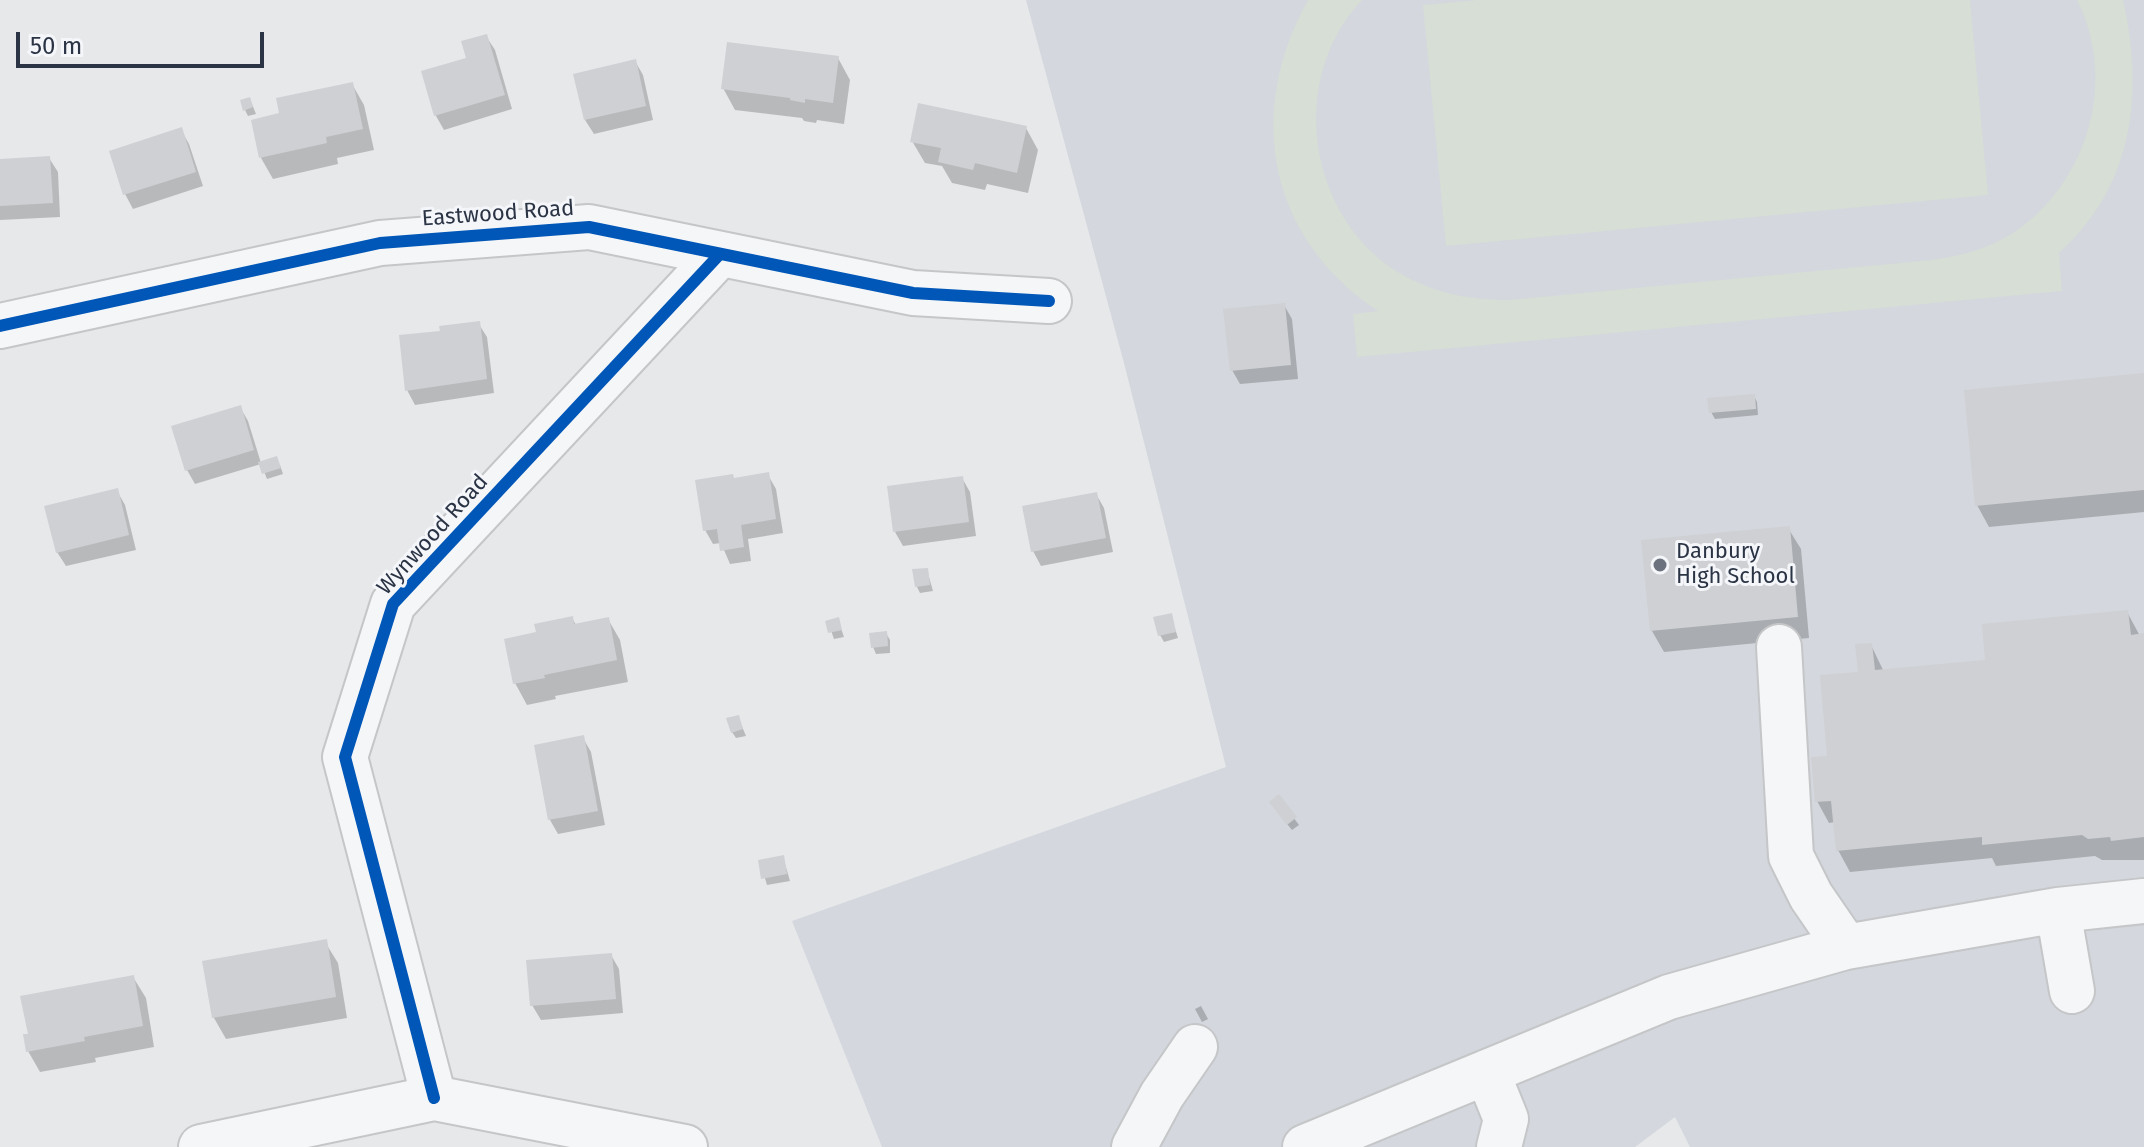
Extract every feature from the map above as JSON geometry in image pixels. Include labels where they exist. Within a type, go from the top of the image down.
[{"type":"street","name":"Eastwood Road","points":[[0,326],[380,243],[589,227],[913,293],[1049,301]]},
{"type":"street","name":"Wynwood Road","points":[[434,1098],[345,757],[393,604],[719,255]]},
{"type":"street","points":[[1779,647],[1791,856],[1811,896],[1846,947]]},
{"type":"street","points":[[1305,1147],[1669,997],[1846,947],[2058,910],[2144,901]]},
{"type":"street","points":[[2058,910],[2072,991]]},
{"type":"street","points":[[1134,1147],[1162,1095],[1195,1047]]},
{"type":"street","points":[[1487,1072],[1506,1119],[1499,1147]]},
{"type":"street","points":[[1162,1095],[1156,1126],[1163,1147]]},
{"type":"street","points":[[201,1147],[434,1098],[685,1147]]},
{"type":"shaded area","name":"Danbury High School","points":[[1026,0],[2144,0],[2144,1147],[1690,1147],[1675,1117],[1635,1147],[882,1147],[792,921],[1226,767],[1124,363]]},
{"type":"shaded area","points":[[1308,0],[1362,0],[1338,33],[1323,69],[1317,108],[1318,147],[1328,185],[1346,220],[1371,251],[1403,275],[1441,291],[1481,299],[1509,300],[1932,260],[1963,254],[1994,243],[2013,233],[2039,212],[2060,187],[2077,159],[2088,128],[2095,96],[2095,64],[2089,31],[2077,0],[2123,0],[2129,35],[2132,104],[2118,168],[2104,198],[2084,227],[2059,253],[2062,291],[1357,357],[1353,314],[1378,311],[1341,281],[1312,248],[1291,210],[1278,170],[1273,129],[1277,86],[1288,43]]},
{"type":"shaded area","points":[[1477,0],[1970,0],[1988,195],[1446,246],[1423,5]]},
{"type":"building","points":[[487,34],[505,95],[434,116],[421,71],[466,58],[461,41]]},
{"type":"building","points":[[727,42],[839,56],[833,103],[805,99],[805,103],[790,98],[721,89]]},
{"type":"building","points":[[636,59],[646,106],[584,120],[573,74]]},
{"type":"building","points":[[353,82],[363,129],[326,137],[327,143],[259,158],[251,120],[279,113],[276,98]]},
{"type":"building","points":[[250,97],[253,107],[243,111],[240,100]]},
{"type":"building","points":[[918,103],[1027,126],[1017,173],[975,163],[973,170],[938,162],[941,148],[910,142]]},
{"type":"building","points":[[182,127],[196,172],[123,195],[109,151]]},
{"type":"building","points":[[50,156],[53,203],[0,206],[0,159]]},
{"type":"building","points":[[1285,303],[1291,365],[1230,371],[1223,309]]},
{"type":"building","points":[[480,321],[487,379],[405,391],[399,335],[440,331],[439,326]]},
{"type":"building","points":[[2144,373],[2144,490],[1975,506],[1964,390]]},
{"type":"building","points":[[1755,394],[1756,409],[1709,413],[1707,398]]},
{"type":"building","points":[[241,405],[254,450],[185,471],[171,426]]},
{"type":"building","points":[[277,456],[281,468],[262,474],[258,462]]},
{"type":"building","points":[[769,472],[776,519],[741,525],[744,547],[720,551],[717,529],[703,531],[695,480]]},
{"type":"building","points":[[963,476],[969,522],[893,532],[887,486]]},
{"type":"building","points":[[118,488],[129,535],[56,553],[44,506]]},
{"type":"building","points":[[1097,492],[1106,538],[1031,552],[1022,506]]},
{"type":"building","points":[[1790,526],[1798,617],[1650,631],[1641,540]]},
{"type":"building","points":[[928,568],[930,585],[915,587],[912,569]]},
{"type":"building","points":[[2128,610],[2131,635],[2144,633],[2144,837],[2111,841],[2110,837],[2088,839],[2082,835],[1982,845],[1982,837],[1836,851],[1831,801],[1815,802],[1811,757],[1827,756],[1820,675],[1858,672],[1855,644],[1872,643],[1875,670],[1985,660],[1982,624]]},
{"type":"building","points":[[1172,613],[1176,632],[1158,636],[1153,617]]},
{"type":"building","points":[[573,616],[574,624],[609,617],[617,660],[513,684],[504,639],[536,632],[534,624]]},
{"type":"building","points":[[839,617],[842,630],[828,633],[825,621]]},
{"type":"building","points":[[887,631],[888,646],[871,648],[869,633]]},
{"type":"building","points":[[739,715],[743,729],[731,733],[726,718]]},
{"type":"building","points":[[584,735],[598,811],[548,820],[534,745]]},
{"type":"building","points":[[1279,794],[1297,817],[1287,825],[1269,802]]},
{"type":"building","points":[[784,855],[787,874],[761,879],[758,860]]},
{"type":"building","points":[[327,939],[336,997],[212,1018],[202,961]]},
{"type":"building","points":[[612,953],[616,999],[530,1006],[526,960]]},
{"type":"building","points":[[134,975],[143,1026],[26,1052],[23,1034],[28,1034],[20,996]]},
{"type":"cycle path","points":[[0,326],[380,243],[589,227],[913,293],[1049,301]]},
{"type":"cycle path","points":[[434,1098],[345,757],[393,604],[719,255]]},
{"type":"place","name":"Danbury High School","points":[[1660,565]]}]
